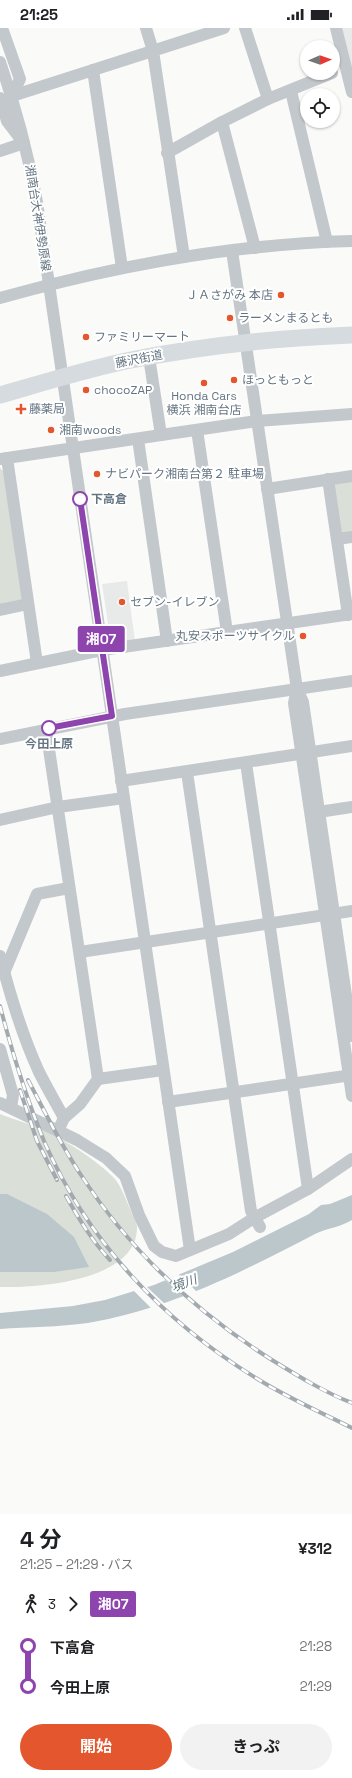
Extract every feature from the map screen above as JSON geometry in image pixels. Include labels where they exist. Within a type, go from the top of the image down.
[{"type":"highway","name":"藤沢街道","points":[[0,395],[62,377],[149,357],[205,347],[310,336],[352,335]]},
{"type":"street","points":[[2,28],[20,79],[6,97]]},
{"type":"street","points":[[146,28],[153,51],[167,153],[184,257]]},
{"type":"street","points":[[6,97],[153,51],[209,30],[224,28]]},
{"type":"street","points":[[245,28],[268,99]]},
{"type":"street","points":[[336,28],[352,92]]},
{"type":"street","name":"湘南台大神伊勢原線","points":[[0,62],[6,97],[24,143],[37,202],[190,1250]]},
{"type":"street","points":[[340,70],[346,67]]},
{"type":"street","points":[[93,70],[122,268]]},
{"type":"street","points":[[167,153],[222,122],[268,99],[316,80]]},
{"type":"street","points":[[291,91],[327,242]]},
{"type":"street","points":[[222,122],[255,248]]},
{"type":"street","points":[[0,151],[24,143]]},
{"type":"street","points":[[0,298],[48,284],[122,268],[184,257],[255,248],[327,242],[352,242]]},
{"type":"street","points":[[232,251],[297,689],[304,702],[306,754],[341,991],[352,1096]]},
{"type":"street","points":[[149,357],[161,435]]},
{"type":"street","points":[[37,663],[4,458],[257,421],[352,414]]},
{"type":"street","points":[[197,430],[227,632]]},
{"type":"street","points":[[138,439],[167,641]]},
{"type":"street","points":[[267,489],[352,476]]},
{"type":"street","points":[[0,671],[102,650],[350,615],[328,479]]},
{"type":"street","points":[[337,539],[352,537]]},
{"type":"street","points":[[0,610],[28,604]]},
{"type":"street","points":[[0,739],[112,716],[352,681]]},
{"type":"street","points":[[46,729],[98,1079],[80,1104],[64,1118],[58,1131]]},
{"type":"street","points":[[121,781],[352,746]]},
{"type":"street","points":[[246,763],[308,1189]]},
{"type":"street","points":[[187,772],[234,1093],[257,1223]]},
{"type":"street","points":[[0,820],[58,807],[124,798]]},
{"type":"street","points":[[315,812],[352,807]]},
{"type":"street","points":[[4,972],[37,894],[69,888]]},
{"type":"street","points":[[80,952],[352,911]]},
{"type":"street","points":[[0,956],[28,1046],[64,1118]]},
{"type":"street","points":[[341,991],[352,1036]]},
{"type":"street","points":[[0,1049],[13,1095],[6,1106],[77,1140],[106,1158],[124,1176],[139,1216],[154,1246],[162,1252],[176,1256],[257,1223],[329,1176],[352,1158]]},
{"type":"street","points":[[98,1079],[163,1070]]},
{"type":"street","points":[[168,1102],[350,1076]]},
{"type":"shaded area","points":[[342,28],[352,28],[352,68]]},
{"type":"shaded area","points":[[0,468],[4,472],[23,600],[0,608]]},
{"type":"shaded area","points":[[352,480],[352,532],[343,534],[340,532],[333,485],[335,482]]},
{"type":"shaded area","points":[[127,581],[135,641],[111,643],[102,584]]},
{"type":"shaded area","points":[[0,1114],[46,1131],[64,1141],[106,1170],[116,1180],[137,1226],[133,1244],[122,1259],[105,1270],[84,1278],[38,1286],[0,1287]]},
{"type":"water","points":[[0,1194],[7,1194],[47,1214],[74,1237],[89,1267],[54,1272],[0,1272]]},
{"type":"water","name":"境川","points":[[352,1195],[352,1220],[315,1234],[233,1275],[177,1299],[148,1309],[88,1323],[0,1329],[0,1313],[73,1306],[105,1300],[154,1285],[233,1252],[309,1214],[321,1205],[330,1204]]},
{"type":"pier","points":[[178,1274],[198,1293],[185,1298],[164,1279]]},
{"type":"pier","points":[[146,1286],[165,1304],[152,1309],[133,1290]]},
{"type":"railway","points":[[0,1006],[9,1040],[31,1108],[44,1141],[62,1178],[83,1213],[106,1245],[132,1276],[160,1305],[222,1356],[279,1392],[352,1428]]},
{"type":"railway","points":[[28,1080],[67,1152],[100,1203],[121,1229],[166,1278],[217,1322],[272,1360],[301,1378],[352,1403]]},
{"type":"railway","points":[[20,1090],[37,1141],[57,1180]]},
{"type":"railway","points":[[66,1196],[81,1221],[103,1253],[110,1260]]},
{"type":"bus line","name":"湘07","points":[[49,728],[112,716],[80,499]]},
{"type":"place","name":"ＪＡさがみ 本店","points":[[281,295]]},
{"type":"place","name":"ラーメンまるとも","points":[[230,318]]},
{"type":"place","name":"ファミリーマート","points":[[86,337]]},
{"type":"place","name":"ほっともっと","points":[[234,380]]},
{"type":"place","name":"Honda Cars 横浜 湘南台店","points":[[204,383]]},
{"type":"place","name":"chocoZAP","points":[[86,390]]},
{"type":"place","name":"藤薬局","points":[[21,409]]},
{"type":"place","name":"湘南woods","points":[[51,430]]},
{"type":"place","name":"ナビパーク湘南台第２ 駐車場","points":[[97,474]]},
{"type":"place","name":"下高倉","points":[[80,499]]},
{"type":"place","name":"セブン-イレブン","points":[[122,602]]},
{"type":"place","name":"丸安スポーツサイクル","points":[[303,636]]},
{"type":"place","name":"今田上原","points":[[49,728]]}]
